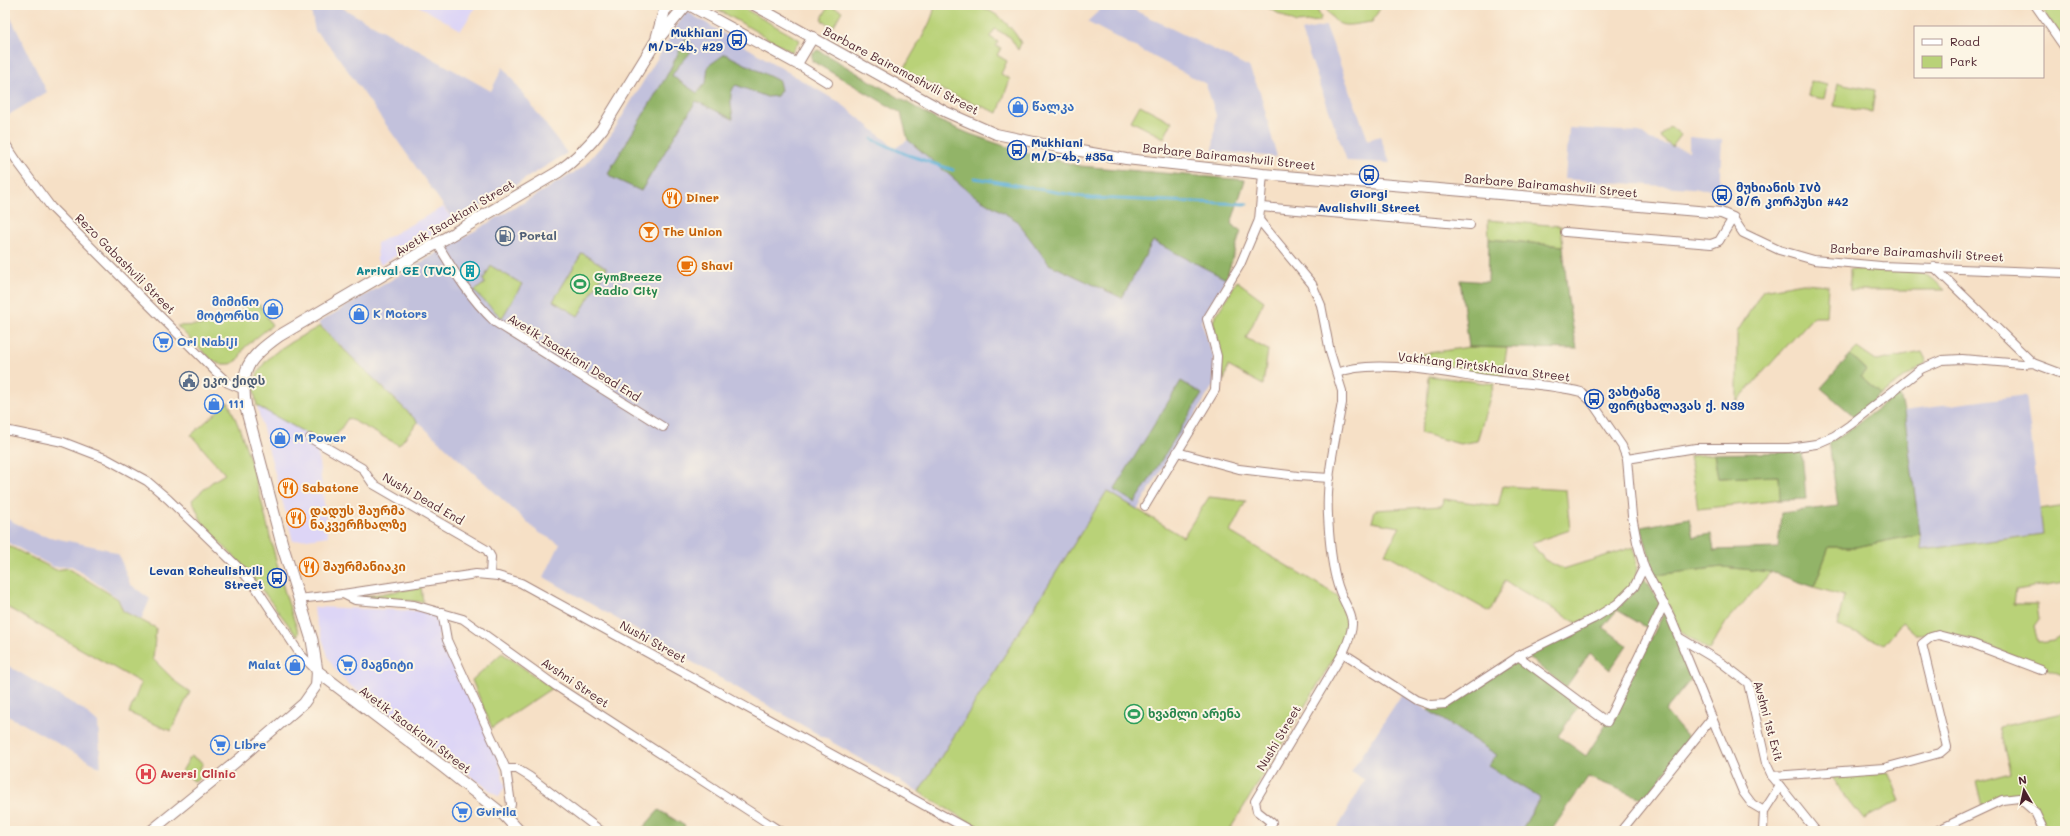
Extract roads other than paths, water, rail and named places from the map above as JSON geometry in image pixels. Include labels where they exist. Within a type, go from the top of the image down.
[{"type":"main road","name":"Avetik Isaakiani Street","points":[[656,41],[666,5]]},
{"type":"main road","name":"Avetik Isaakiani Street","points":[[519,831],[505,816],[318,671],[312,640],[298,599],[247,415],[242,389],[248,367],[255,355],[267,345],[558,172],[582,153],[602,129],[656,41],[686,5]]},
{"type":"street","points":[[689,5],[797,64],[828,83]]},
{"type":"street","name":"Barbare Bairamashvili Street","points":[[754,5],[946,112],[996,134],[1126,159],[1263,174],[1721,213],[1733,218],[1743,233],[1779,250],[1814,260],[1881,266],[2065,273]]},
{"type":"street","points":[[2035,5],[2065,48]]},
{"type":"street","points":[[797,64],[813,37]]},
{"type":"street","name":"Rezo Gabashvili Street","points":[[5,143],[52,207],[214,370],[228,383],[242,389]]},
{"type":"street","points":[[1146,506],[1215,390],[1217,356],[1207,320],[1240,265],[1259,220],[1263,174]]},
{"type":"street","points":[[1261,206],[1470,225]]},
{"type":"street","points":[[1565,232],[1711,244],[1718,241],[1733,218]]},
{"type":"street","points":[[1259,220],[1312,284],[1321,305],[1330,352],[1337,373],[1342,403],[1330,478],[1328,517],[1336,580],[1353,618],[1350,639],[1344,654],[1416,700],[1430,705],[1446,704],[1518,656],[1593,619],[1618,604],[1634,586],[1644,567]]},
{"type":"street","name":"Avetik Isaakiani Dead End","points":[[437,243],[462,284],[480,308],[495,322],[663,427]]},
{"type":"street","points":[[1934,267],[2033,363],[2064,376]]},
{"type":"street","points":[[1627,459],[1696,448],[1788,448],[1816,444],[1850,425],[1921,370],[1942,360],[1962,359],[2022,364],[2033,363]]},
{"type":"street","name":"Vakhtang Pirtskhalava Street","points":[[1337,373],[1362,366],[1406,369],[1581,392],[1586,396],[1622,446],[1627,459],[1632,516],[1644,567],[1680,638],[1743,792],[1752,804],[1764,811]]},
{"type":"street","points":[[5,430],[63,442],[107,459],[147,481],[168,498],[240,569],[257,589],[300,654],[318,671],[316,686],[304,703],[238,761],[151,831]]},
{"type":"street","name":"Nushi Dead End","points":[[310,438],[362,468],[373,484],[487,550],[490,557],[490,575]]},
{"type":"street","points":[[1177,452],[1239,469],[1330,478]]},
{"type":"street","name":"Nushi Street","points":[[298,599],[343,594],[476,574],[490,575],[521,583],[970,831]]},
{"type":"street","name":"Avshni Street","points":[[343,594],[355,600],[414,606],[442,612],[463,619],[556,686],[776,830]]},
{"type":"street","points":[[1518,656],[1606,722],[1664,604]]},
{"type":"street","points":[[442,612],[447,640],[506,769],[511,804],[510,809],[505,816]]},
{"type":"street","points":[[1772,776],[1884,768],[1940,753],[1947,747],[1922,644],[1931,637],[1938,635],[1973,644],[2041,670]]},
{"type":"street","name":"Avshni 1st Exit","points":[[1680,638],[1722,663],[1748,683],[1766,763],[1772,776],[1816,831]]},
{"type":"street","name":"Nushi Street","points":[[1265,831],[1272,823],[1257,810],[1255,801],[1344,654]]},
{"type":"street","points":[[1621,831],[1712,718]]},
{"type":"street","points":[[506,769],[517,769],[601,831]]},
{"type":"street","points":[[1764,831],[1764,811],[1780,786]]},
{"type":"street","points":[[1936,831],[2002,800],[2019,798],[2035,812],[2044,831]]},
{"type":"waterway","points":[[872,139],[908,155],[953,170]]},
{"type":"waterway","points":[[975,178],[1090,198],[1247,204]]},
{"type":"place","name":"Mukhiani M/D-4b, #29","points":[[737,40]]},
{"type":"place","name":"წალკა","points":[[1018,107]]},
{"type":"place","name":"Mukhiani M/D-4b, #35a","points":[[1017,150]]},
{"type":"place","name":"Giorgi Avalishvili Street","points":[[1369,175]]},
{"type":"place","name":"მუხიანის IVბ მ/რ კორპუსი #42","points":[[1722,195]]},
{"type":"place","name":"Diner","points":[[672,198]]},
{"type":"place","name":"The Union","points":[[649,232]]},
{"type":"place","name":"Portal","points":[[505,236]]},
{"type":"place","name":"Shavi","points":[[687,266]]},
{"type":"place","name":"Arrival GE (TVC)","points":[[470,271]]},
{"type":"place","name":"GymBreeze Radio City","points":[[580,284]]},
{"type":"place","name":"მიმინო მოტორსი","points":[[273,309]]},
{"type":"place","name":"K Motors","points":[[359,314]]},
{"type":"place","name":"Ori Nabiji","points":[[163,342]]},
{"type":"place","name":"ეკო ქიდს","points":[[189,381]]},
{"type":"place","name":"ვახტანგ ფირცხალავას ქ. N39","points":[[1594,399]]},
{"type":"place","name":"111","points":[[214,404]]},
{"type":"place","name":"M Power","points":[[280,438]]},
{"type":"place","name":"Sabatone","points":[[288,488]]},
{"type":"place","name":"დადუს შაურმა ნაკვერჩხალზე","points":[[296,518]]},
{"type":"place","name":"შაურმანიაკი","points":[[309,567]]},
{"type":"place","name":"Levan Rcheulishvili Street","points":[[277,578]]},
{"type":"place","name":"Malat","points":[[295,665]]},
{"type":"place","name":"მაგნიტი","points":[[347,665]]},
{"type":"place","name":"ხვამლი არენა","points":[[1134,714]]},
{"type":"place","name":"Libre","points":[[220,745]]},
{"type":"place","name":"Aversi Clinic","points":[[146,774]]},
{"type":"place","name":"Gvirila","points":[[462,812]]}]
